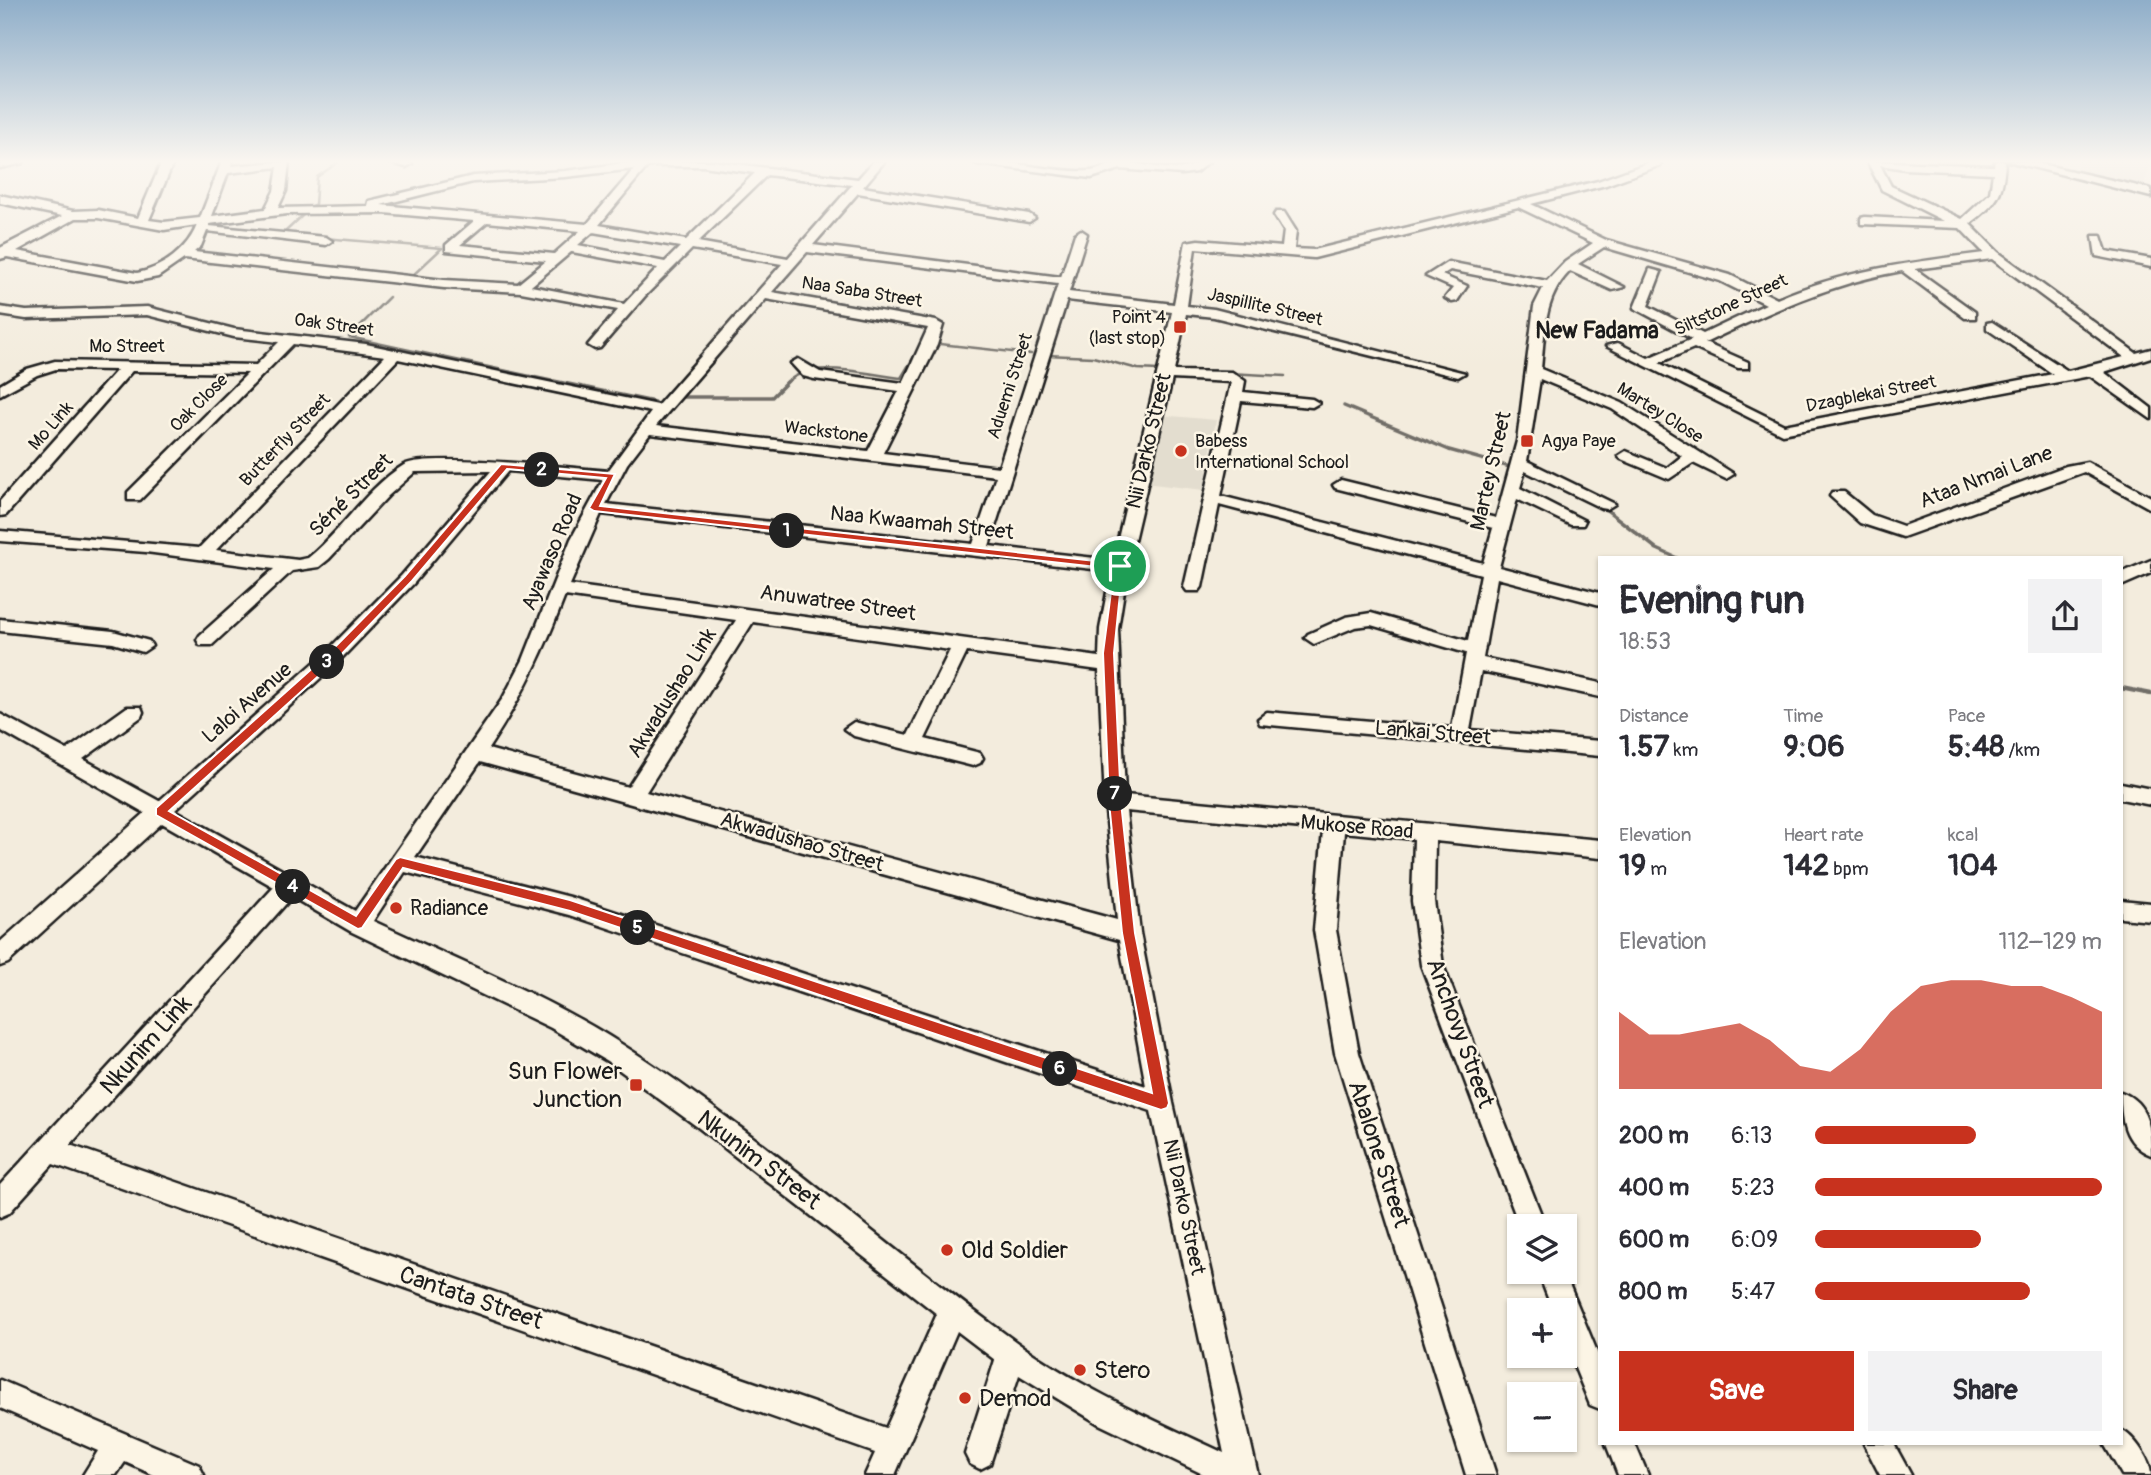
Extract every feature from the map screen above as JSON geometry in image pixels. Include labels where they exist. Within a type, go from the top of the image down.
[{"type":"street","points":[[1,254],[46,230]]},
{"type":"street","points":[[1,254],[137,277],[153,274],[185,255],[195,246],[203,230]]},
{"type":"street","points":[[242,230],[326,241]]},
{"type":"street","points":[[470,230],[452,249],[557,258]]},
{"type":"street","points":[[521,288],[572,248],[590,230]]},
{"type":"street","points":[[603,230],[791,262]]},
{"type":"street","points":[[595,345],[626,307],[704,230]]},
{"type":"street","name":"Ayawaso Road","points":[[358,924],[519,685],[594,508],[612,476],[661,410],[820,230]]},
{"type":"street","points":[[1287,253],[1289,230]]},
{"type":"street","name":"Nii Darko Street","points":[[1243,1475],[1161,1103],[1129,933],[1115,802],[1108,665],[1109,629],[1120,566],[1166,371],[1191,245],[1207,244],[1314,254],[1411,230]]},
{"type":"street","points":[[1574,230],[1602,243],[1725,278],[1776,303]]},
{"type":"street","points":[[1968,230],[1994,255],[2134,358]]},
{"type":"street","name":"Aduemi Street","points":[[979,552],[1002,472],[1082,234]]},
{"type":"street","points":[[2097,239],[2100,253],[2106,256],[2151,263]]},
{"type":"street","name":"Martey Street","points":[[1460,735],[1490,570],[1520,463],[1541,306],[1550,285],[1569,265],[1602,243]]},
{"type":"street","points":[[572,248],[667,266]]},
{"type":"street","name":"Jaspillite Street","points":[[804,248],[1062,288],[1179,311],[1203,312],[1458,373]]},
{"type":"street","points":[[185,255],[482,288],[521,288],[626,307]]},
{"type":"street","name":"Siltstone Street","points":[[1650,362],[1776,303],[1832,283],[1904,267],[1994,255]]},
{"type":"street","points":[[1569,265],[1617,287]]},
{"type":"street","points":[[1452,298],[1461,286],[1432,276],[1448,266],[1550,285]]},
{"type":"street","points":[[1904,267],[1970,315]]},
{"type":"street","points":[[1655,272],[1642,308],[1743,365]]},
{"type":"street","name":"Naa Saba Street","points":[[762,294],[886,319],[929,323],[936,327],[873,457]]},
{"type":"street","name":"Oak Street","points":[[0,311],[26,315],[147,311],[234,333],[291,338],[395,354],[661,410]]},
{"type":"street","points":[[1992,326],[2065,376]]},
{"type":"street","name":"Oak Close","points":[[134,496],[291,338]]},
{"type":"street","name":"Dzagblekai Street","points":[[1613,346],[1650,362],[1782,430],[2093,372],[2151,353]]},
{"type":"street","name":"Butterfly Street","points":[[203,554],[395,354]]},
{"type":"street","name":"Mo Street","points":[[0,391],[42,367],[130,365],[261,369]]},
{"type":"street","name":"Mo Link","points":[[0,511],[130,365]]},
{"type":"street","points":[[803,368],[818,376],[906,388]]},
{"type":"street","points":[[1166,371],[1235,378],[1236,396],[1193,587]]},
{"type":"street","name":"Martey Close","points":[[1534,371],[1617,406],[1692,456],[1726,474]]},
{"type":"street","points":[[2093,372],[2151,415]]},
{"type":"street","points":[[1236,396],[1312,403]]},
{"type":"street","name":"Wackstone","points":[[645,429],[1002,472]]},
{"type":"street","points":[[1626,456],[1669,474],[1692,456]]},
{"type":"street","points":[[1520,463],[1607,504]]},
{"type":"street","name":"Séné Street","points":[[0,537],[203,554],[287,566],[307,565],[323,555],[401,473],[411,467],[505,466],[612,476]]},
{"type":"street","name":"Laloi Avenue","points":[[0,956],[330,659],[408,579],[505,466]]},
{"type":"street","name":"Ataa Nmai Lane","points":[[1838,496],[1866,519],[1903,532],[2071,469],[2087,467],[2147,497]]},
{"type":"street","points":[[1341,485],[1502,525]]},
{"type":"street","points":[[1513,491],[1577,521]]},
{"type":"street","points":[[1214,499],[1598,598]]},
{"type":"street","name":"Naa Kwaamah Street","points":[[594,508],[1120,566]]},
{"type":"street","points":[[206,640],[287,566]]},
{"type":"street","points":[[2123,579],[2151,566]]},
{"type":"street","name":"Anuwatree Street","points":[[561,590],[1108,665]]},
{"type":"street","name":"Akwadushao Link","points":[[633,796],[748,614]]},
{"type":"street","points":[[1314,638],[1352,621],[1371,619],[1473,655],[1598,689]]},
{"type":"street","points":[[0,625],[113,637],[143,646]]},
{"type":"street","points":[[914,742],[962,643]]},
{"type":"street","points":[[68,759],[134,712]]},
{"type":"street","name":"Lankai Street","points":[[1267,719],[1598,749]]},
{"type":"street","name":"Nkunim Street","points":[[2,725],[68,759],[358,924],[559,1020],[615,1053],[1011,1355],[1110,1414],[1237,1475]]},
{"type":"street","points":[[854,729],[973,758]]},
{"type":"street","name":"Akwadushao Street","points":[[475,753],[1129,933]]},
{"type":"street","points":[[2123,792],[2151,797]]},
{"type":"street","name":"Mukose Road","points":[[1115,802],[1334,826],[1598,849]]},
{"type":"street","name":"Abalone Street","points":[[1334,826],[1325,930],[1347,1053],[1481,1475]]},
{"type":"street","name":"Anchovy Street","points":[[1425,833],[1423,901],[1432,965],[1528,1214]]},
{"type":"street","points":[[400,862],[570,906],[1161,1103]]},
{"type":"street","name":"Nkunim Link","points":[[0,1204],[290,885]]},
{"type":"street","points":[[2123,909],[2151,912]]},
{"type":"street","points":[[2123,1106],[2150,1140]]},
{"type":"street","name":"Cantata Street","points":[[51,1151],[891,1444]]},
{"type":"street","points":[[1556,1284],[1598,1390]]},
{"type":"street","points":[[880,1475],[891,1444],[953,1309]]},
{"type":"street","points":[[980,1454],[1011,1355]]},
{"type":"street","points":[[0,1394],[189,1475]]},
{"type":"street","points":[[1620,1445],[1633,1475]]},
{"type":"street","points":[[1879,1445],[1896,1475]]},
{"type":"street","points":[[2120,1445],[2139,1475]]},
{"type":"street","points":[[98,1475],[119,1446]]},
{"type":"shaded area","name":"Babess International School","points":[[1160,415],[1216,420],[1204,490],[1144,483]]},
{"type":"waterway","points":[[287,230],[291,234]]},
{"type":"waterway","points":[[324,238],[442,248],[412,276]]},
{"type":"waterway","points":[[389,297],[349,337],[563,383]]},
{"type":"waterway","points":[[931,343],[1031,354]]},
{"type":"waterway","points":[[786,383],[797,375],[825,369],[901,378],[918,350]]},
{"type":"waterway","points":[[1046,355],[1093,357],[1138,369],[1158,370]]},
{"type":"waterway","points":[[1175,371],[1188,371]]},
{"type":"waterway","points":[[1228,373],[1285,376]]},
{"type":"waterway","points":[[554,381],[654,402]]},
{"type":"waterway","points":[[680,397],[772,397],[786,383]]},
{"type":"waterway","points":[[1344,406],[1449,450],[1510,467]]},
{"type":"waterway","points":[[1526,472],[1541,479]]},
{"type":"waterway","points":[[1603,507],[1657,549],[1673,556]]},
{"type":"waterway","points":[[2123,688],[2151,694]]},
{"type":"place","name":"Point 4 (last stop)","points":[[1180,327]]},
{"type":"place","name":"Agya Paye","points":[[1527,441]]},
{"type":"place","name":"Babess International School","points":[[1181,451]]},
{"type":"place","name":"Radiance","points":[[396,908]]},
{"type":"place","name":"Sun Flower Junction","points":[[636,1085]]},
{"type":"place","name":"Old Soldier","points":[[947,1250]]},
{"type":"place","name":"Stero","points":[[1080,1370]]},
{"type":"place","name":"Demod","points":[[965,1398]]},
{"type":"district","name":"New Fadama","points":[[1597,330]]},
{"type":"route","points":[[505,466],[612,476],[594,508],[1120,566],[1109,629],[1108,653],[1115,802],[1129,933],[1161,1103],[570,906],[400,862],[358,924],[160,811],[330,659],[408,579],[505,466]]}]
